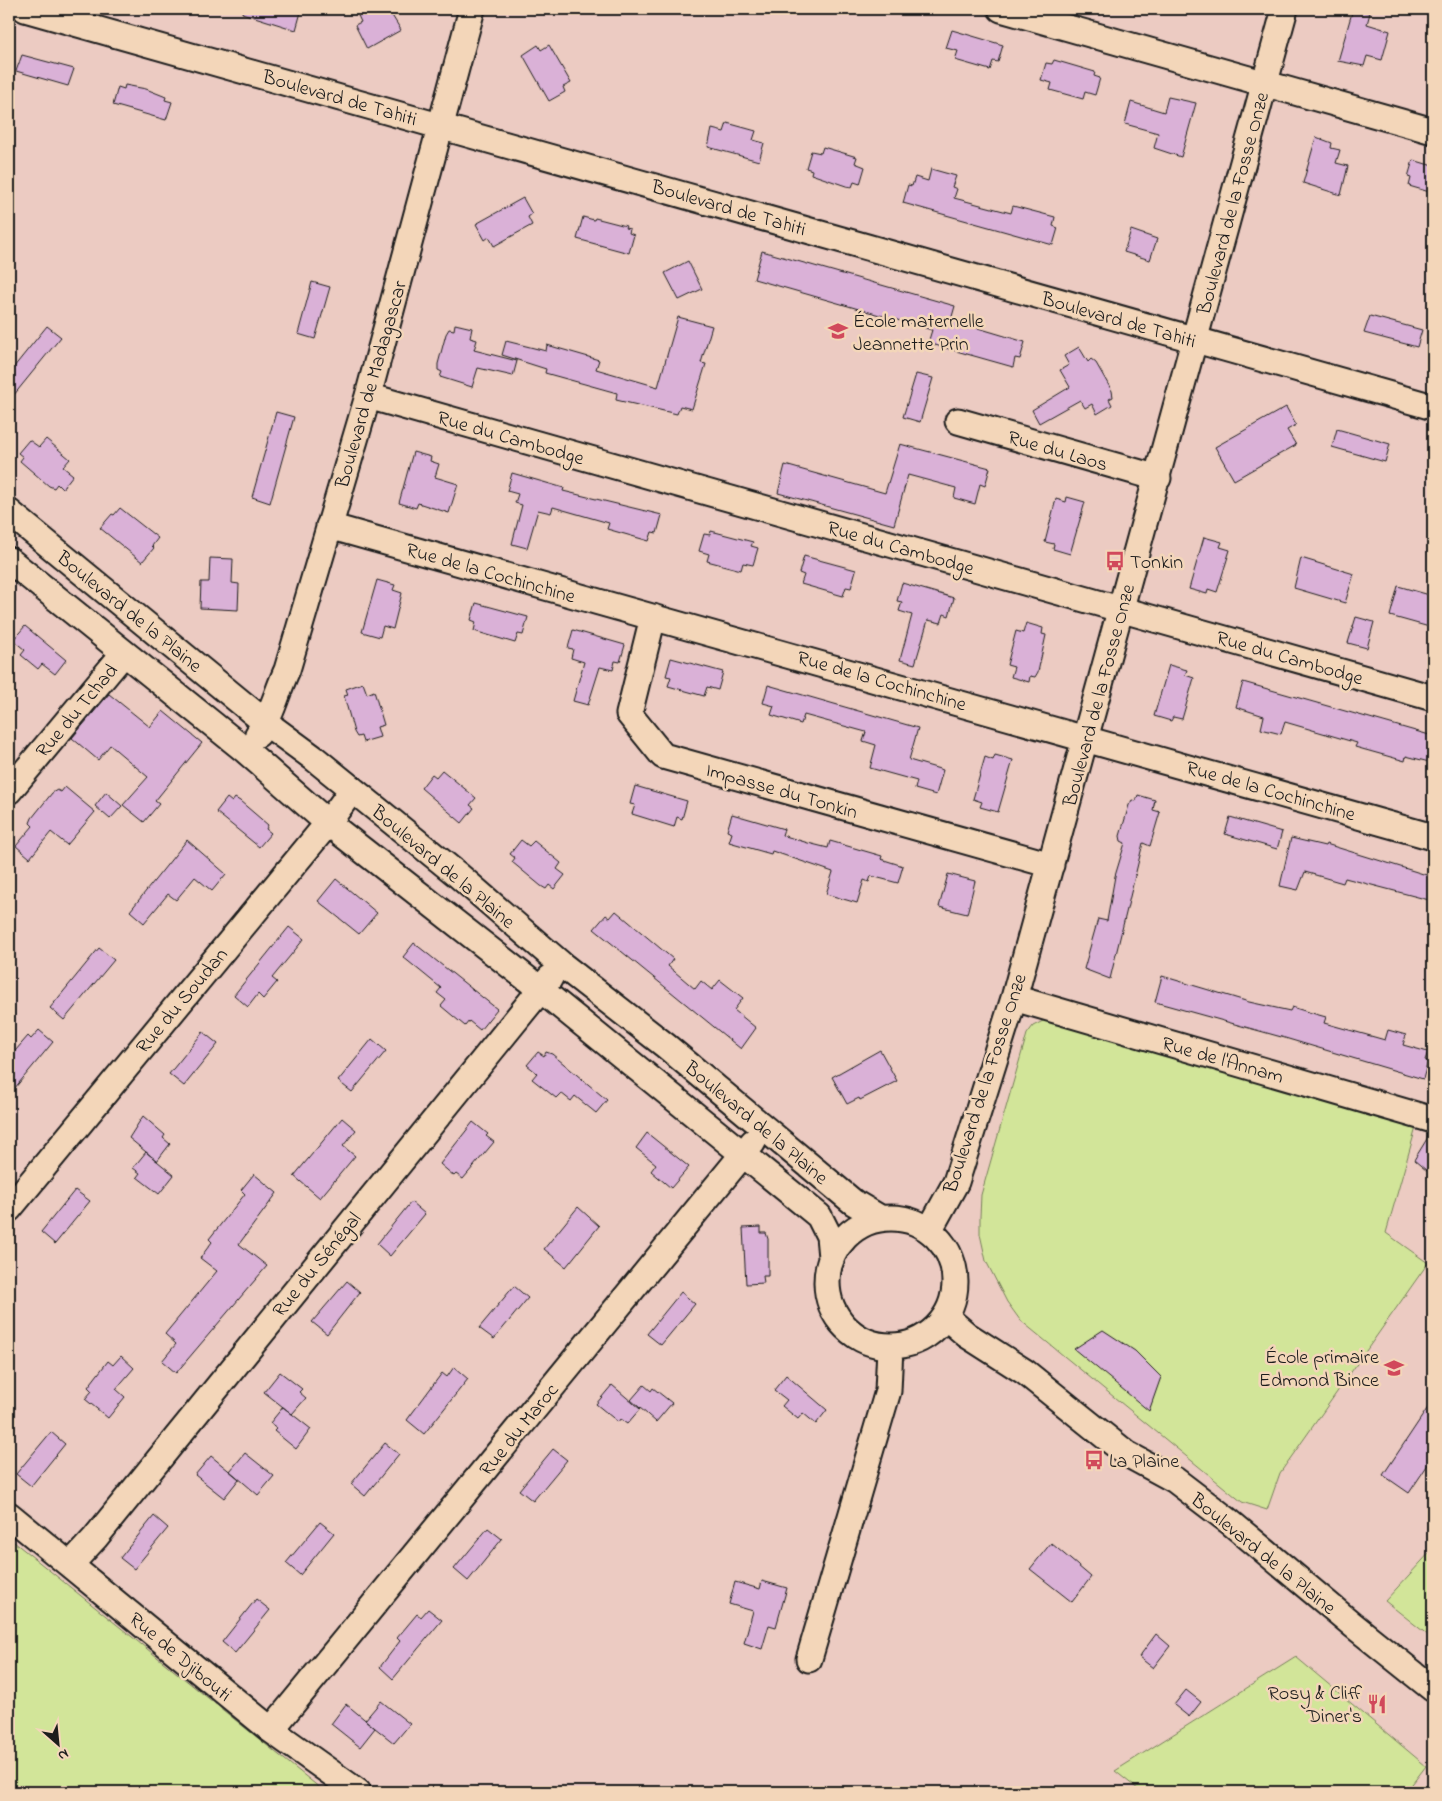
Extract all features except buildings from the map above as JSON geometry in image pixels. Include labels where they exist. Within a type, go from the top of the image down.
[{"type":"street","name":"Boulevard de Tahiti","points":[[25,9],[1433,407]]},
{"type":"street","name":"Boulevard de Madagascar","points":[[246,751],[266,723],[276,692],[287,670],[368,396],[472,9]]},
{"type":"street","points":[[1001,9],[1433,131]]},
{"type":"street","name":"Boulevard de la Fosse Onze","points":[[930,1229],[956,1182],[1014,998],[1286,9]]},
{"type":"street","name":"Rue du Cambodge","points":[[368,396],[1433,698]]},
{"type":"street","name":"Rue du Laos","points":[[958,421],[1158,478]]},
{"type":"street","name":"Boulevard de la Plaine","points":[[9,512],[266,723],[458,875],[562,965],[666,1046],[853,1202],[880,1218]]},
{"type":"street","name":"Rue de la Cochinchine","points":[[329,526],[1433,837]]},
{"type":"street","name":"Boulevard de la Plaine","points":[[9,560],[246,751],[328,823],[540,989],[818,1216],[829,1236],[831,1257]]},
{"type":"street","name":"Impasse du Tonkin","points":[[652,617],[629,714],[662,756],[1051,865]]},
{"type":"street","name":"Rue du Tchad","points":[[9,791],[124,653]]},
{"type":"street","name":"Rue du Soudan","points":[[9,1209],[328,823],[352,790]]},
{"type":"street","points":[[434,906],[458,875]]},
{"type":"street","name":"Rue du Sénégal","points":[[71,1564],[95,1538],[540,989],[562,965]]},
{"type":"street","name":"Rue de l'Annam","points":[[1014,998],[1433,1120]]},
{"type":"street","points":[[644,1074],[666,1046]]},
{"type":"street","name":"Rue du Maroc","points":[[271,1730],[765,1128]]},
{"type":"street","points":[[898,1217],[914,1221],[930,1229],[944,1243],[952,1260],[956,1280],[954,1299],[946,1317],[931,1333],[912,1343],[890,1347],[866,1342],[845,1328],[831,1307],[826,1282],[831,1257],[842,1239],[860,1225],[880,1218],[898,1217]]},
{"type":"street","name":"Boulevard de la Plaine","points":[[946,1317],[967,1335],[1025,1372],[1127,1454],[1175,1480],[1230,1522],[1353,1625],[1433,1688]]},
{"type":"street","points":[[809,1659],[888,1391],[890,1347]]},
{"type":"street","name":"Rue de Djibouti","points":[[9,1515],[271,1730],[358,1792]]},
{"type":"green space","points":[[1047,1019],[1417,1124],[1386,1233],[1428,1263],[1280,1473],[1267,1510],[1242,1502],[1020,1320],[1007,1302],[986,1261],[980,1234],[981,1195],[1027,1034],[1033,1026]]},
{"type":"green space","points":[[9,1538],[325,1792],[9,1792]]},
{"type":"green space","points":[[1433,1549],[1433,1639],[1385,1601]]},
{"type":"green space","points":[[1296,1657],[1426,1766],[1406,1792],[1136,1792],[1139,1790],[1115,1771]]},
{"type":"place","name":"École maternelle Jeannette Prin","points":[[838,331]]},
{"type":"place","name":"Tonkin","points":[[1115,561]]},
{"type":"place","name":"École primaire Edmond Bince","points":[[1394,1368]]},
{"type":"place","name":"La Plaine","points":[[1094,1460]]},
{"type":"place","name":"Rosy & Cliff Diner's","points":[[1377,1704]]}]
